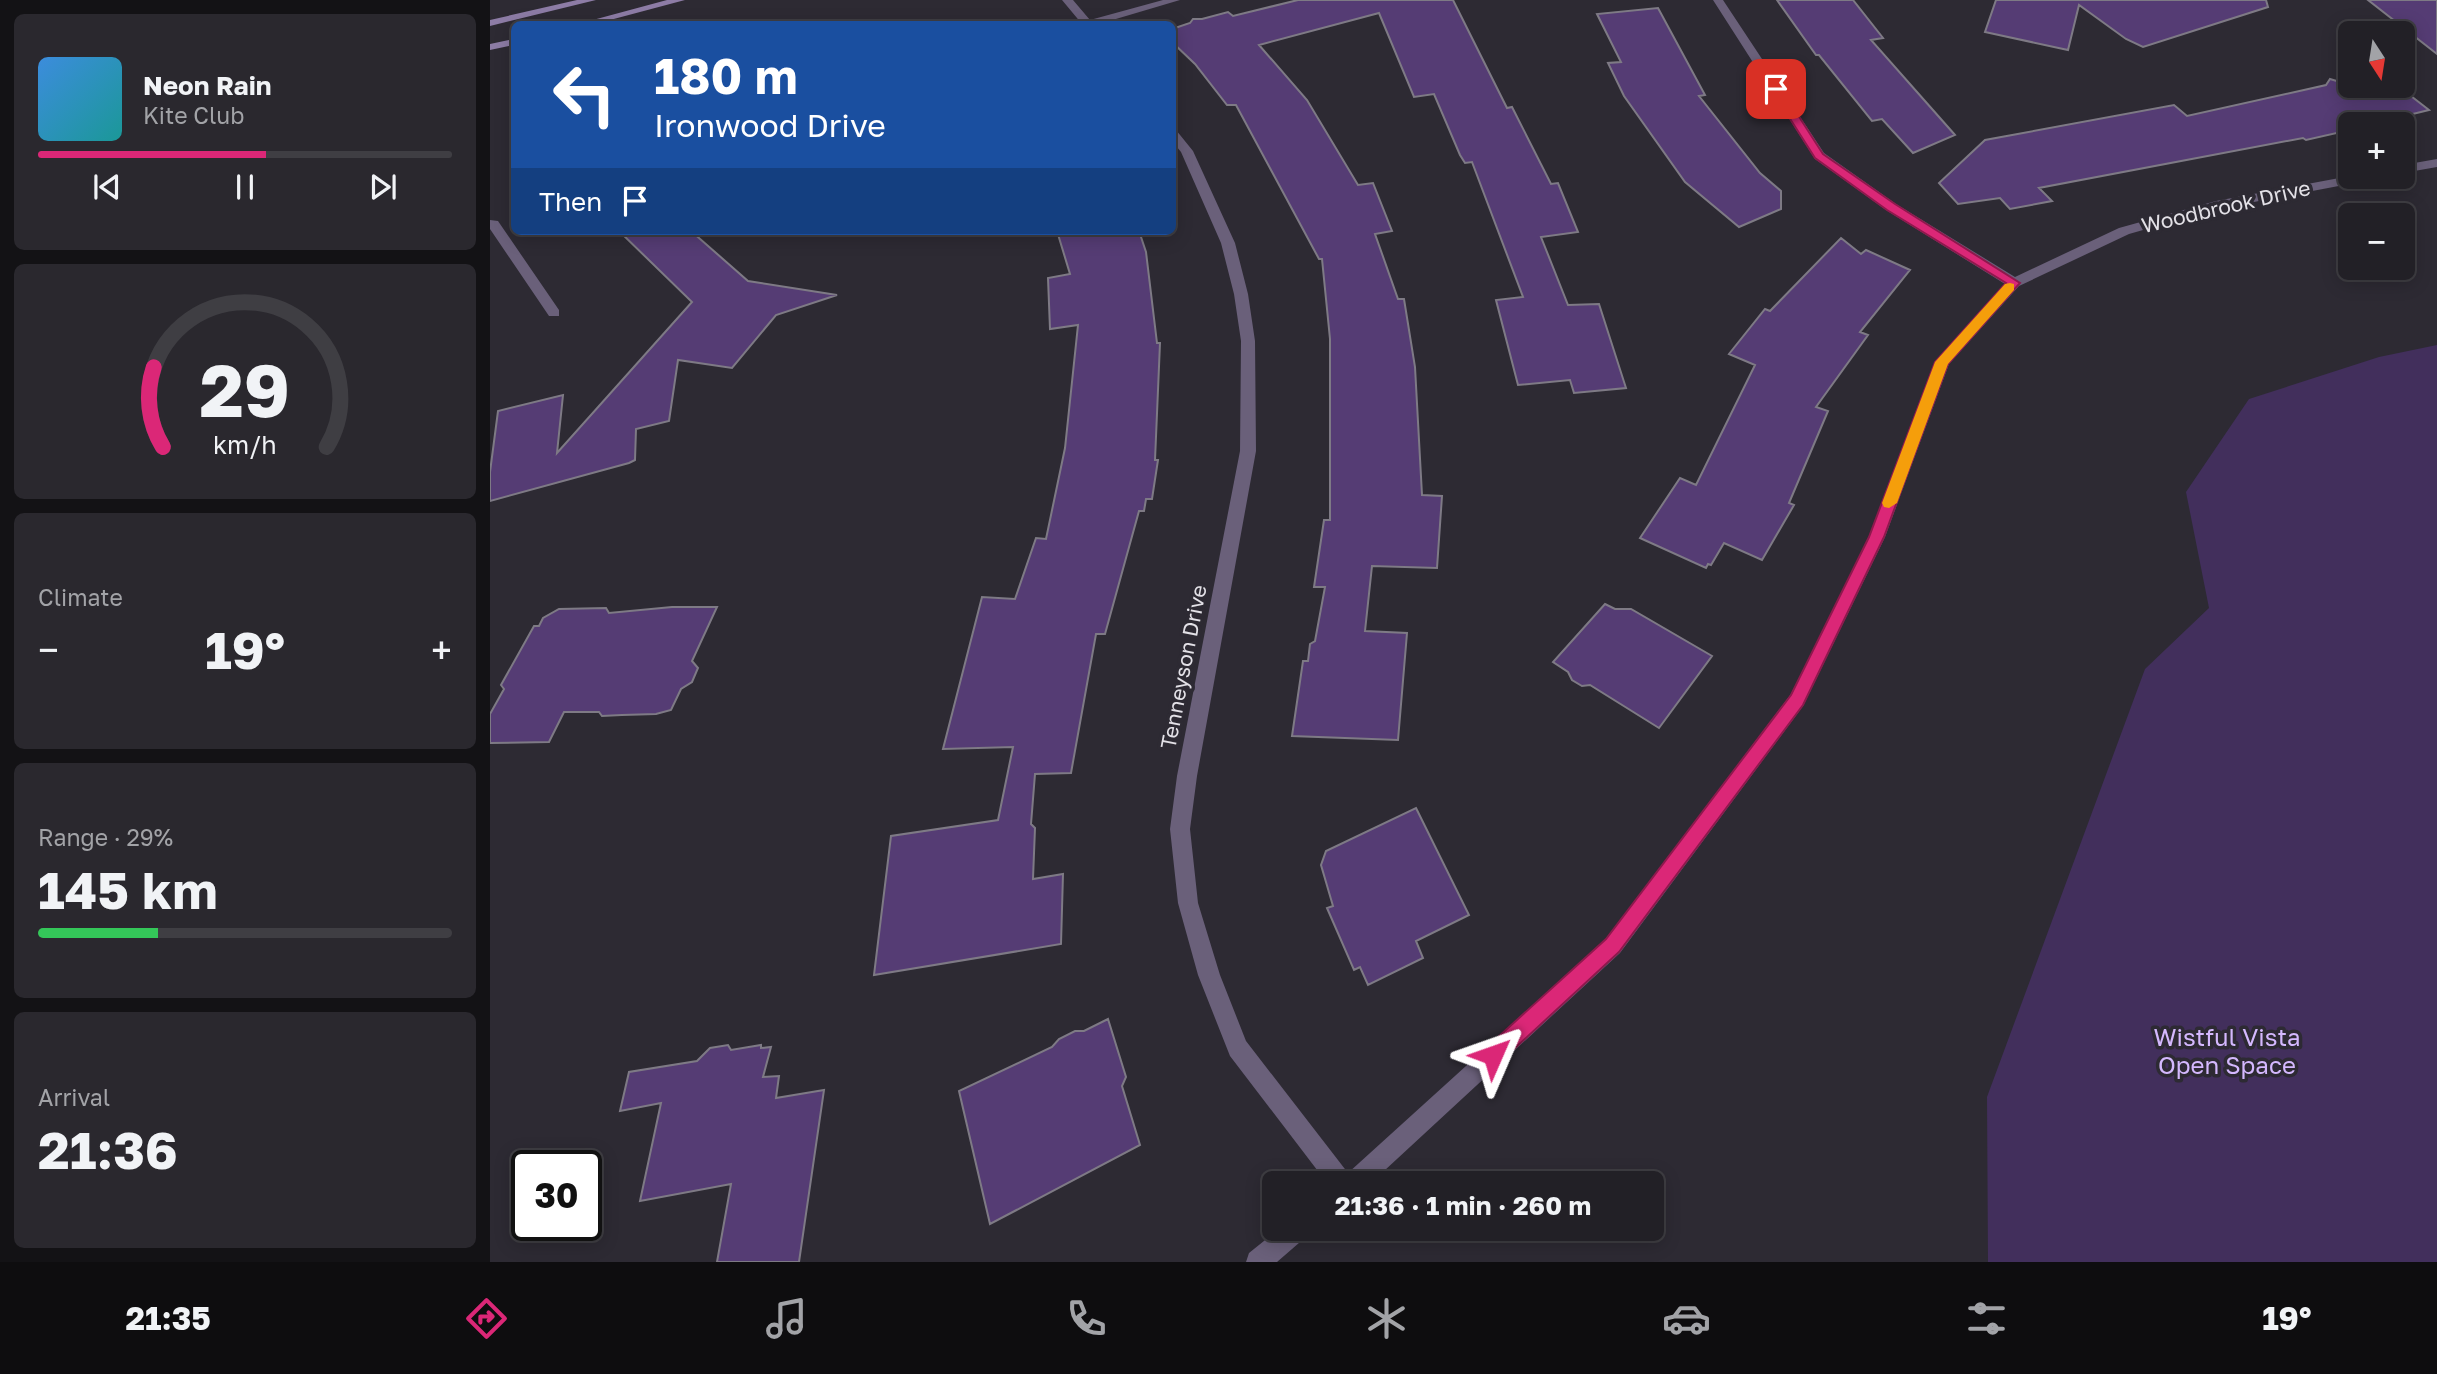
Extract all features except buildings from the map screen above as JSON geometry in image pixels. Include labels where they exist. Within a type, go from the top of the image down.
[{"type":"main road","points":[[490,23],[591,0]]},
{"type":"main road","points":[[596,21],[680,0]]},
{"type":"main road","points":[[490,47],[511,43]]},
{"type":"street","points":[[1067,0],[1085,21]]},
{"type":"street","points":[[1099,21],[1175,0]]},
{"type":"street","points":[[1718,0],[1819,156],[1891,207],[2014,283]]},
{"type":"street","name":"Tenneyson Drive","points":[[1176,138],[1187,151],[1228,243],[1241,294],[1248,341],[1248,450],[1187,776],[1180,829],[1188,903],[1209,975],[1238,1048],[1332,1171]]},
{"type":"street","points":[[2415,167],[2437,163]]},
{"type":"street","name":"Woodbrook Drive","points":[[1367,1171],[1613,946],[1797,700],[1877,537],[1942,362],[2014,283],[2124,231],[2216,205],[2338,182]]},
{"type":"street","points":[[490,224],[554,313]]},
{"type":"street","points":[[1258,1262],[1283,1241]]},
{"type":"green space","name":"Wistful Vista Open Space","points":[[2437,345],[2437,1262],[1988,1262],[1987,1097],[2145,669],[2209,608],[2186,492],[2249,399],[2379,357]]},
{"type":"slow traffic","points":[[1889,503],[1942,362],[2010,287]]},
{"type":"route","points":[[1493,1055],[1613,946],[1797,700],[1877,537],[1942,362],[2014,283],[1891,207],[1819,156],[1776,89]]}]
